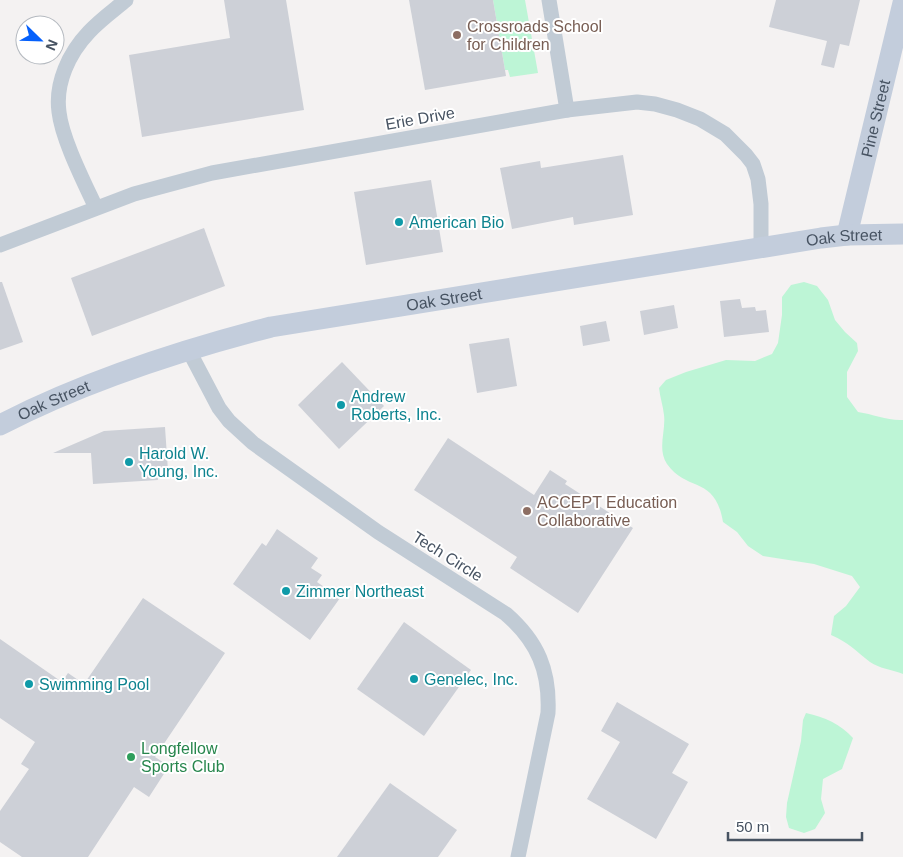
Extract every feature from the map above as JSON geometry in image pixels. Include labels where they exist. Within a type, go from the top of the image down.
[{"type":"main road","name":"Pine Street","points":[[847,235],[903,3]]},
{"type":"main road","name":"Oak Street","points":[[0,425],[69,393],[188,350],[271,327],[821,238],[847,235],[903,234]]},
{"type":"street","points":[[96,208],[61,122],[58,105],[60,86],[69,59],[83,38],[126,0]]},
{"type":"street","points":[[549,0],[567,110]]},
{"type":"street","name":"Erie Drive","points":[[0,245],[96,208],[168,184],[219,171],[567,110],[626,102],[655,104],[689,114],[725,134],[746,155],[756,170],[761,204],[761,249]]},
{"type":"street","name":"Tech Circle","points":[[188,350],[219,408],[229,421],[246,437],[378,532],[506,614],[535,646],[546,674],[548,713],[518,857]]},
{"type":"green space","points":[[493,0],[525,0],[538,73],[510,77],[508,70],[505,70]]},
{"type":"green space","points":[[804,282],[817,286],[828,300],[835,320],[857,343],[858,351],[847,372],[847,397],[858,412],[903,420],[903,674],[873,664],[847,644],[831,635],[834,616],[846,606],[860,587],[852,576],[814,564],[763,556],[748,546],[737,532],[723,522],[714,497],[700,486],[683,479],[675,473],[664,458],[662,446],[664,415],[659,388],[666,380],[686,372],[726,360],[755,361],[772,354],[778,343],[782,315],[782,297],[791,285]]},
{"type":"green space","points":[[806,713],[832,722],[853,738],[842,769],[823,779],[821,799],[825,813],[815,829],[804,833],[789,828],[786,817],[787,803]]},
{"type":"building","points":[[224,0],[286,0],[304,110],[142,137],[129,55],[230,38]]},
{"type":"building","name":"Crossroads School for Children","points":[[409,0],[493,0],[506,76],[425,90]]},
{"type":"building","points":[[776,0],[860,0],[849,46],[840,44],[834,68],[821,65],[827,41],[769,27]]},
{"type":"building","points":[[623,155],[633,215],[574,225],[573,217],[512,229],[500,168],[540,161],[541,168]]},
{"type":"building","name":"American Bio","points":[[431,180],[443,252],[366,265],[354,192]]},
{"type":"building","points":[[204,228],[225,286],[92,336],[71,278]]},
{"type":"building","points":[[0,282],[2,282],[23,342],[0,350]]},
{"type":"building","points":[[740,299],[742,308],[755,307],[756,311],[766,310],[769,332],[724,337],[720,301]]},
{"type":"building","points":[[674,305],[678,328],[644,335],[640,311]]},
{"type":"building","points":[[606,321],[610,341],[583,346],[580,326]]},
{"type":"building","points":[[509,338],[517,386],[477,393],[469,344]]},
{"type":"building","name":"Andrew Roberts, Inc.","points":[[342,362],[384,406],[339,449],[298,405]]},
{"type":"building","name":"Harold W. Young, Inc.","points":[[165,427],[168,471],[157,471],[158,480],[93,484],[91,453],[53,453],[104,431]]},
{"type":"building","name":"ACCEPT Education Collaborative","points":[[448,438],[534,495],[550,470],[567,481],[565,484],[633,528],[578,613],[510,568],[517,557],[414,490]]},
{"type":"building","name":"Zimmer Northeast","points":[[277,529],[318,558],[311,568],[322,575],[317,582],[340,598],[310,640],[233,584],[262,543],[266,546]]},
{"type":"building","points":[[143,598],[225,653],[155,757],[169,766],[149,797],[134,787],[88,857],[22,857],[0,842],[0,811],[29,769],[21,764],[35,742],[0,718],[0,639],[62,682],[68,673],[84,684]]},
{"type":"building","name":"Genelec, Inc.","points":[[404,622],[471,670],[424,736],[357,689]]},
{"type":"building","points":[[617,702],[689,744],[672,773],[688,782],[656,839],[587,799],[620,742],[601,731]]},
{"type":"building","points":[[390,783],[457,830],[438,857],[337,857]]},
{"type":"place","name":"Crossroads School for Children","points":[[457,35]]},
{"type":"place","name":"American Bio","points":[[399,222]]},
{"type":"place","name":"Andrew Roberts, Inc.","points":[[341,405]]},
{"type":"place","name":"Harold W. Young, Inc.","points":[[129,462]]},
{"type":"place","name":"ACCEPT Education Collaborative","points":[[527,511]]},
{"type":"place","name":"Zimmer Northeast","points":[[286,591]]},
{"type":"place","name":"Genelec, Inc.","points":[[414,679]]},
{"type":"place","name":"Swimming Pool","points":[[29,684]]},
{"type":"place","name":"Longfellow Sports Club","points":[[131,757]]}]
